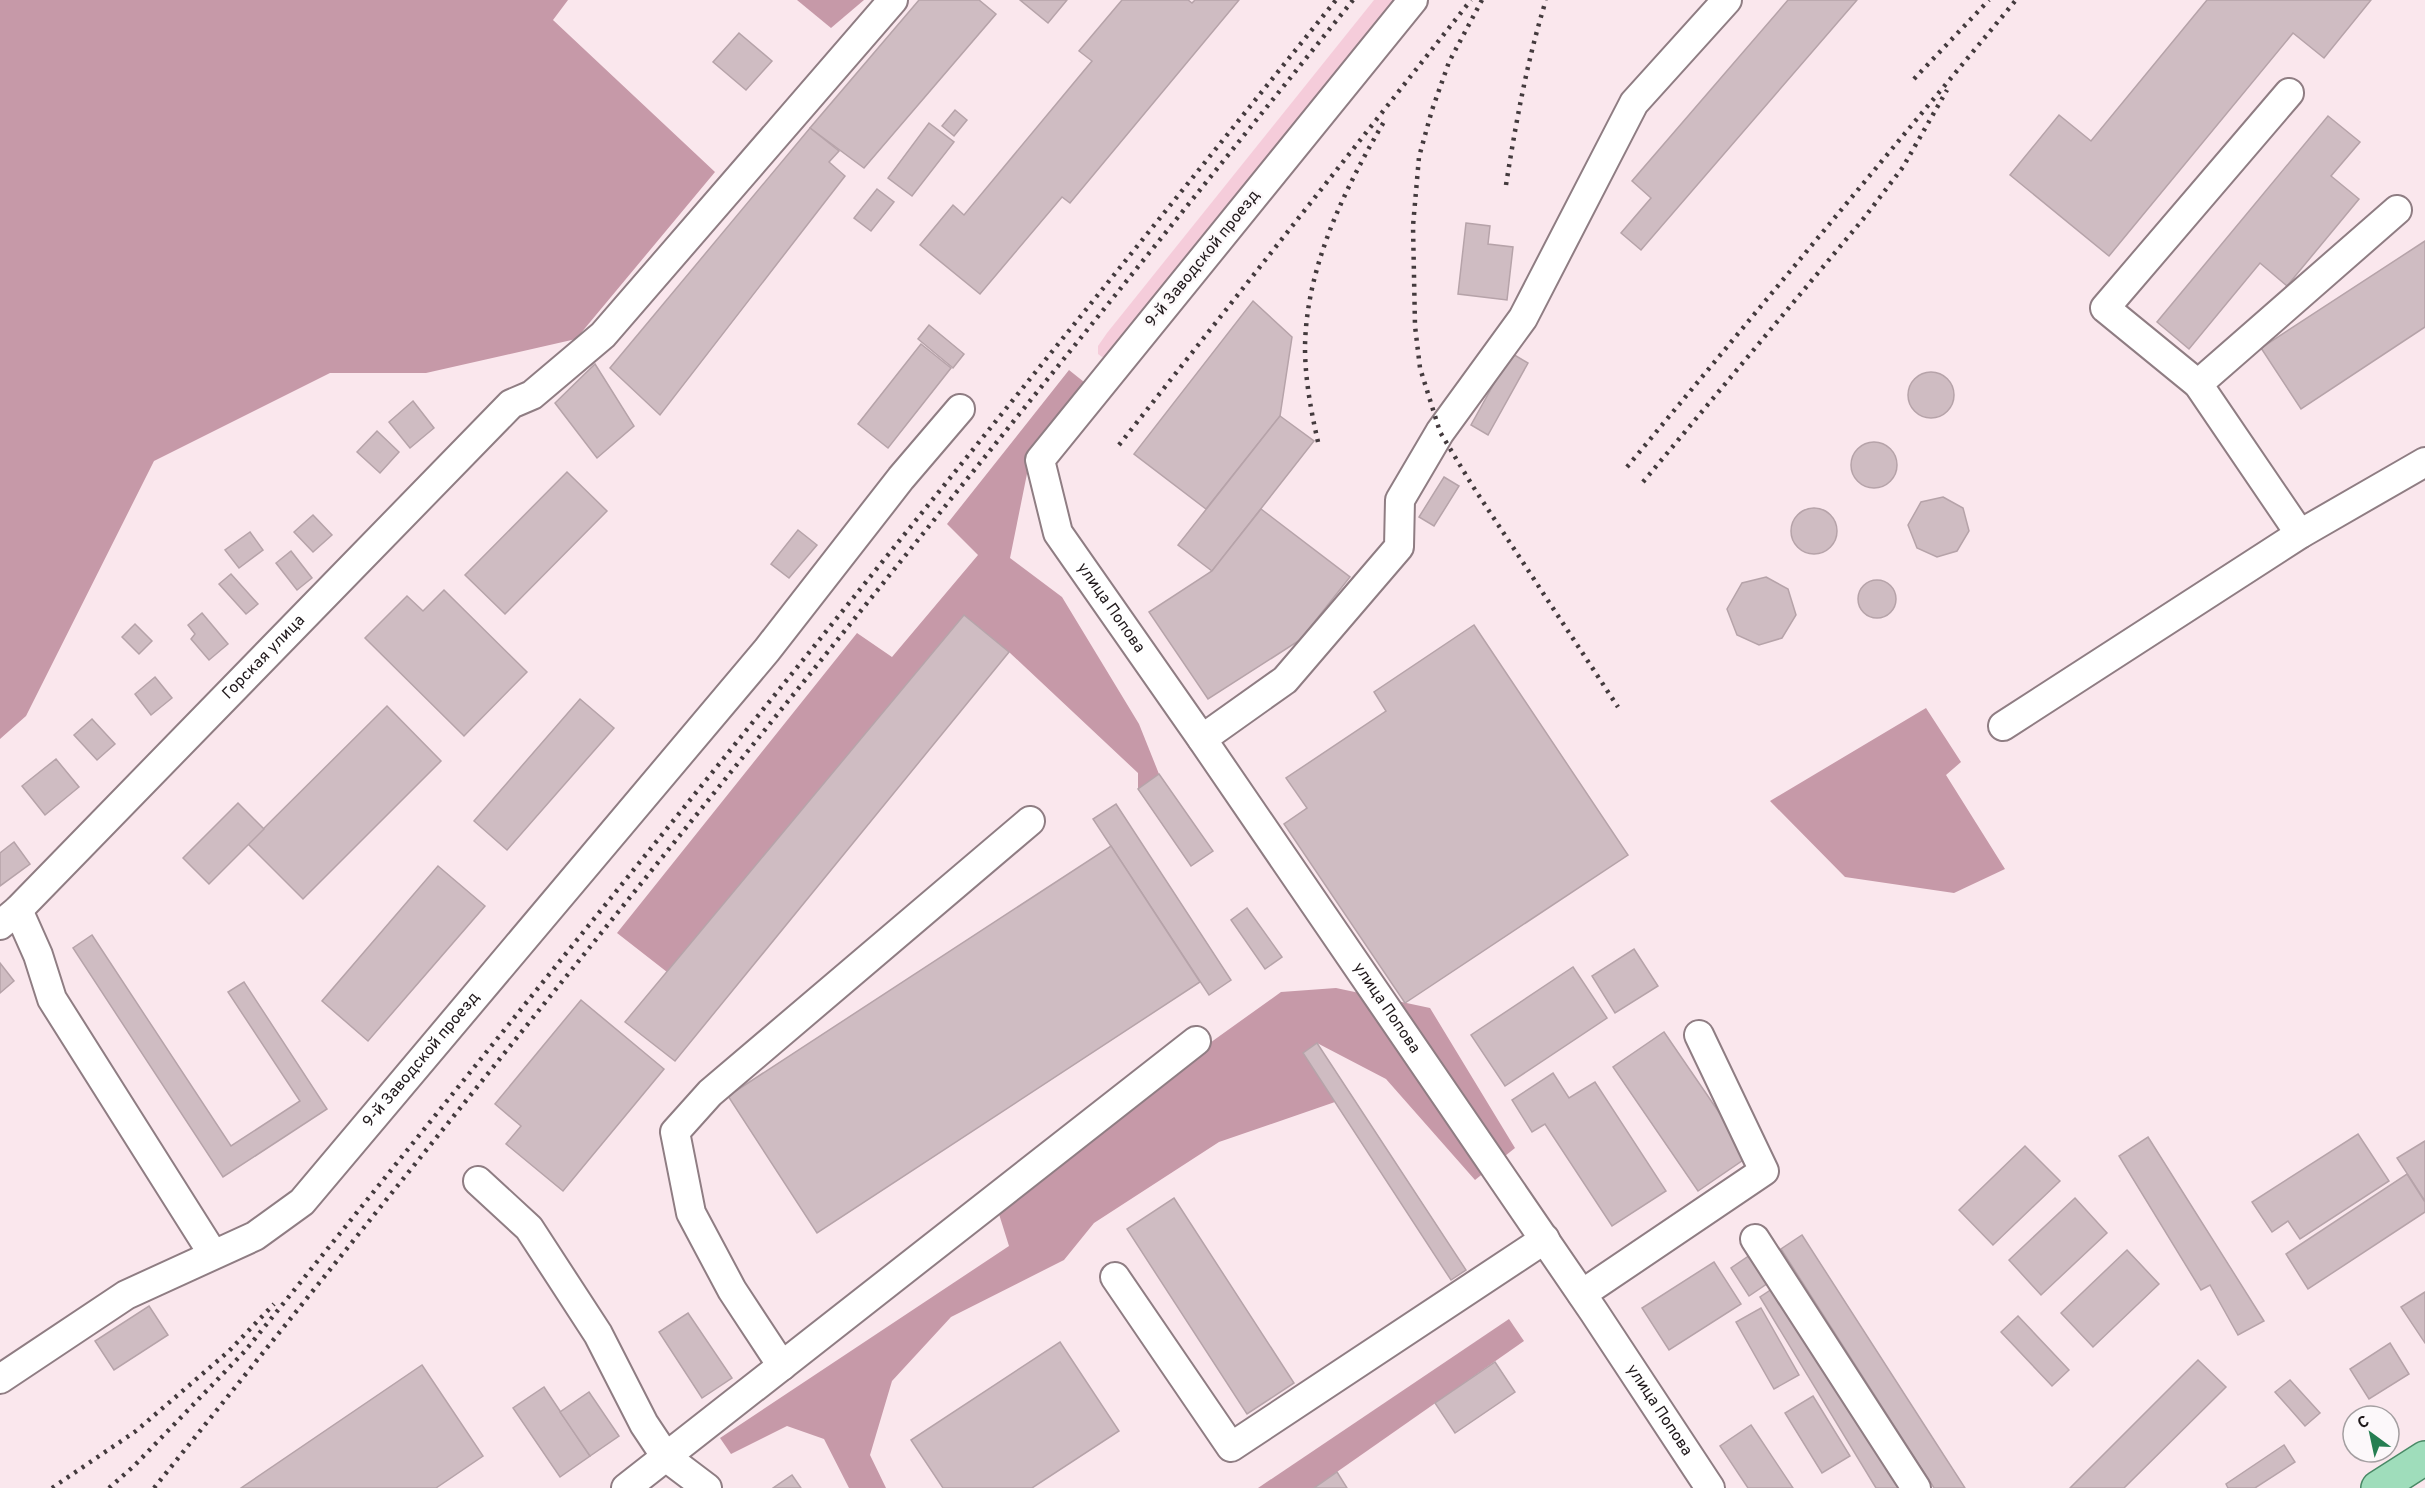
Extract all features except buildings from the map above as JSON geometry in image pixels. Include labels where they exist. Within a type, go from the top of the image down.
[{"type":"main road","points":[[2378,1488],[2425,1458]]},
{"type":"street","name":"Горская улица","points":[[9,917],[511,404],[532,395],[603,335],[893,0]]},
{"type":"street","name":"9-й Заводской проезд","points":[[1058,533],[1040,460],[1413,0]]},
{"type":"street","points":[[1202,739],[1285,680],[1399,547],[1400,500],[1440,432],[1523,318],[1634,103],[1727,0]]},
{"type":"street","points":[[2289,93],[2104,308],[2198,384],[2300,534]]},
{"type":"street","points":[[2198,384],[2397,210]]},
{"type":"street","name":"9-й Заводской проезд","points":[[0,1379],[126,1295],[255,1236],[302,1202],[767,650],[901,478],[960,409]]},
{"type":"street","points":[[2003,726],[2300,534],[2425,462]]},
{"type":"street","name":"улица Попова","points":[[1058,533],[1545,1239],[1710,1488]]},
{"type":"street","points":[[782,1366],[732,1290],[691,1213],[675,1132],[710,1093],[1030,821]]},
{"type":"street","points":[[9,917],[38,956],[52,999],[213,1254]]},
{"type":"street","points":[[1582,1294],[1764,1171],[1699,1035]]},
{"type":"street","points":[[626,1488],[1196,1041]]},
{"type":"street","points":[[478,1181],[529,1228],[598,1334],[644,1424],[666,1457],[707,1488]]},
{"type":"street","points":[[1116,1277],[1231,1447],[1545,1239]]},
{"type":"street","points":[[1755,1239],[1916,1488]]},
{"type":"shaded area","points":[[0,0],[568,0],[553,20],[715,172],[576,339],[426,373],[330,373],[154,461],[26,716],[0,739]]},
{"type":"shaded area","points":[[797,0],[864,0],[831,28]]},
{"type":"shaded area","points":[[1374,0],[1397,0],[1108,356],[1102,357],[1098,354],[1098,346],[1107,333]]},
{"type":"shaded area","points":[[1069,370],[1089,386],[1031,454],[1010,558],[1062,597],[1139,724],[1159,774],[1138,789],[1138,773],[1009,652],[964,615],[667,972],[617,933],[857,633],[892,657],[978,555],[947,524]]},
{"type":"shaded area","points":[[1926,708],[1961,762],[1946,775],[2005,869],[1954,893],[1845,877],[1770,801]]},
{"type":"shaded area","points":[[1336,988],[1430,1008],[1515,1148],[1475,1180],[1386,1079],[1317,1043],[1303,1053],[1335,1102],[1219,1142],[1094,1223],[1064,1260],[951,1317],[892,1381],[870,1455],[886,1488],[849,1488],[824,1439],[787,1426],[731,1454],[720,1438],[1009,1246],[998,1211],[1214,1040],[1281,992]]},
{"type":"shaded area","points":[[1509,1319],[1524,1341],[1314,1488],[1258,1488]]},
{"type":"railway","points":[[109,1488],[134,1466],[245,1351],[1336,0]]},
{"type":"railway","points":[[154,1488],[1353,0]]},
{"type":"railway","points":[[1119,445],[1471,0]]},
{"type":"railway","points":[[1482,0],[1449,62],[1419,157],[1413,226],[1415,326],[1420,368],[1440,432],[1472,485],[1618,707]]},
{"type":"railway","points":[[1506,185],[1523,92],[1546,0]]},
{"type":"railway","points":[[1914,79],[1989,0]]},
{"type":"railway","points":[[1627,467],[2016,0]]},
{"type":"railway","points":[[1643,482],[1864,218],[1903,167],[1947,90]]},
{"type":"railway","points":[[1318,442],[1305,359],[1307,317],[1312,287],[1330,229],[1342,201],[1385,120]]},
{"type":"railway","points":[[52,1488],[136,1431],[229,1351],[274,1304]]}]
